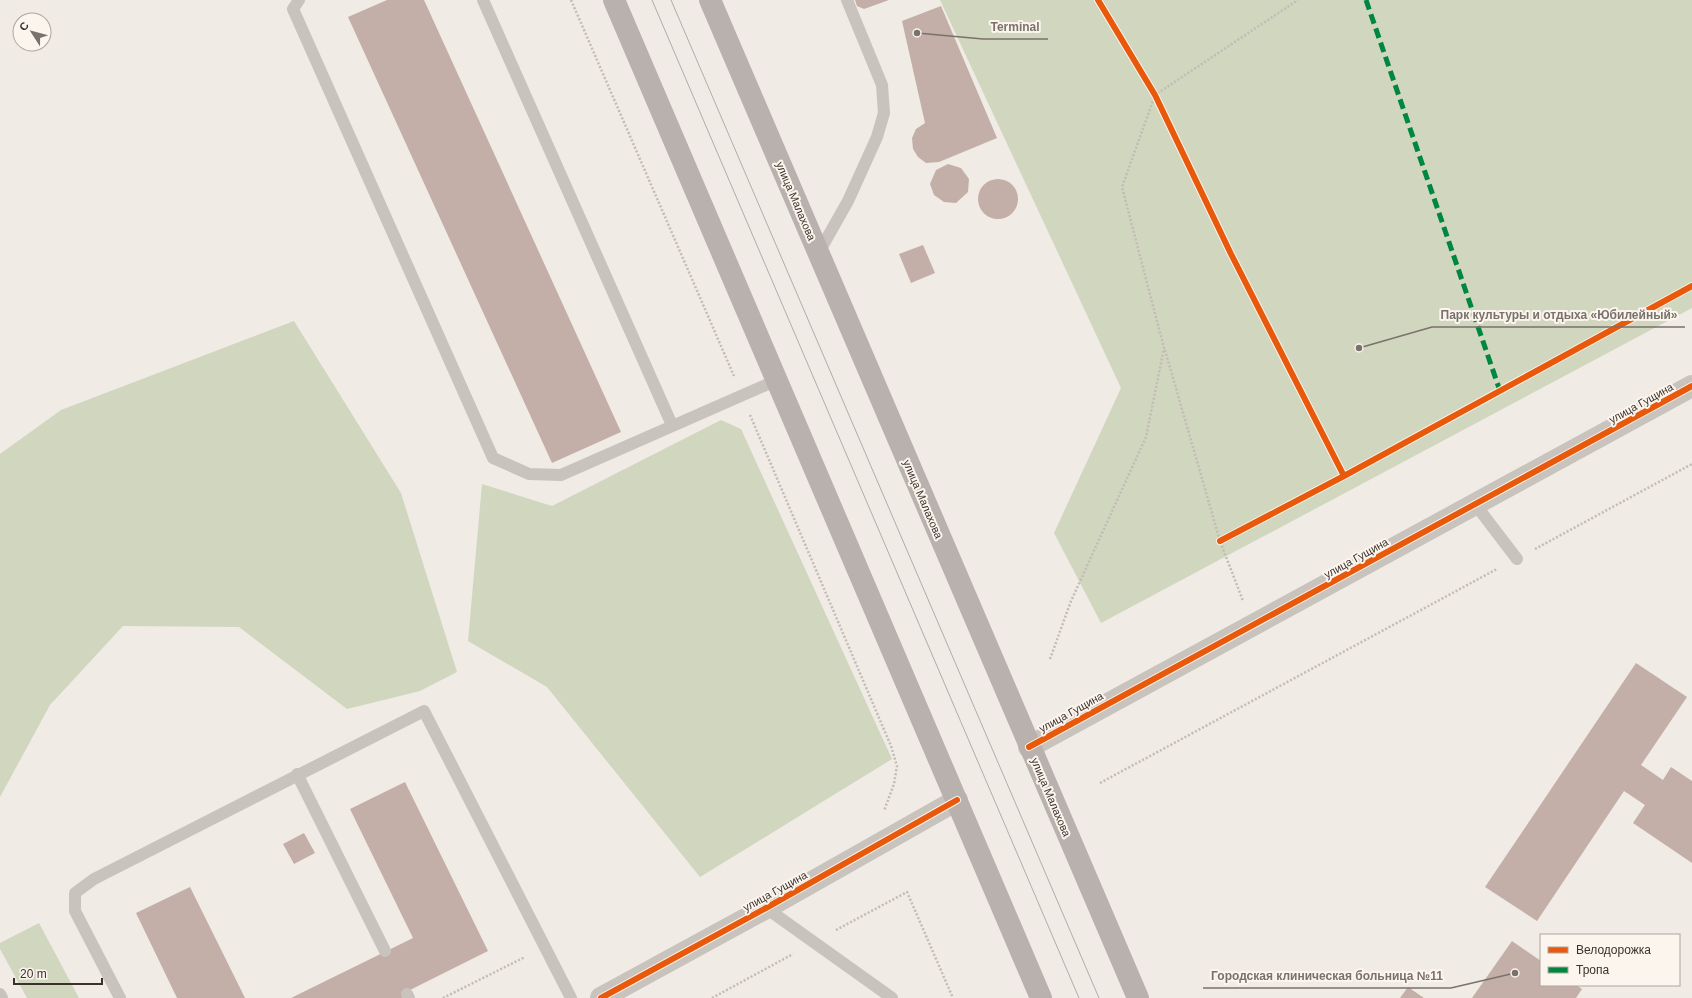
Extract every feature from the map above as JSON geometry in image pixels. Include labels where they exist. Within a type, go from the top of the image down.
[{"type":"main road","points":[[614,0],[1041,998]]},
{"type":"main road","name":"улица Малахова","points":[[710,0],[1029,747],[1138,998]]},
{"type":"street","name":"улица Гущина","points":[[1029,747],[1692,386]]},
{"type":"street","name":"улица Гущина","points":[[601,998],[766,908],[957,800]]},
{"type":"lane","points":[[299,0],[294,9],[493,458],[529,474],[561,475],[777,380]]},
{"type":"lane","points":[[483,0],[672,425]]},
{"type":"lane","points":[[818,254],[851,194],[877,137],[884,113],[882,85],[847,0]]},
{"type":"lane","points":[[1475,504],[1516,559]]},
{"type":"lane","points":[[120,998],[75,910],[75,893],[94,879],[297,774],[424,712],[571,998]]},
{"type":"lane","points":[[297,774],[385,951]]},
{"type":"lane","points":[[766,908],[892,998]]},
{"type":"lane","points":[[0,994],[2,998]]},
{"type":"path","points":[[1253,626],[1220,540],[1164,348],[1122,187],[1155,95],[1298,0]]},
{"type":"path","points":[[1151,88],[1158,102]]},
{"type":"path","points":[[1050,659],[1071,601],[1146,437],[1164,348]]},
{"type":"path","points":[[1100,783],[1692,464]]},
{"type":"path","points":[[1220,540],[1227,537]]},
{"type":"path","points":[[907,892],[952,998]]},
{"type":"path","points":[[443,998],[545,946]]},
{"type":"green space","points":[[940,0],[1692,0],[1692,308],[1101,623],[1054,533],[1121,388]]},
{"type":"green space","points":[[294,321],[401,493],[457,672],[420,691],[347,709],[239,627],[123,626],[50,705],[0,797],[0,454],[61,410]]},
{"type":"green space","points":[[721,420],[741,429],[892,759],[700,877],[547,687],[468,641],[482,484],[552,506]]},
{"type":"green space","points":[[39,923],[79,998],[27,998],[0,949],[0,943]]},
{"type":"building","points":[[387,0],[424,0],[621,432],[552,463],[348,17]]},
{"type":"building","points":[[855,0],[889,0],[864,9],[857,6]]},
{"type":"building","points":[[941,6],[997,138],[939,162],[926,163],[918,157],[913,149],[912,138],[916,129],[925,123],[902,21]]},
{"type":"building","points":[[948,164],[961,168],[969,179],[968,192],[956,203],[944,202],[934,195],[930,184],[936,170]]},
{"type":"building","points":[[998,179],[1006,181],[1012,185],[1016,191],[1018,199],[1016,207],[1012,213],[1006,217],[998,219],[990,217],[984,213],[980,207],[978,199],[980,191],[984,185],[990,181]]},
{"type":"building","points":[[923,245],[935,273],[911,283],[899,254]]},
{"type":"building","points":[[1636,663],[1687,697],[1641,765],[1663,780],[1671,767],[1692,781],[1692,863],[1633,823],[1645,805],[1624,791],[1537,921],[1485,887]]},
{"type":"building","points":[[405,782],[488,951],[412,989],[402,998],[291,998],[413,938],[350,809]]},
{"type":"building","points":[[304,833],[315,853],[294,864],[283,844]]},
{"type":"building","points":[[190,887],[245,998],[177,998],[136,913]]},
{"type":"building","points":[[1512,941],[1540,960],[1540,986],[1578,986],[1582,989],[1576,998],[1472,998]]},
{"type":"building","points":[[1408,987],[1424,998],[1400,998]]},
{"type":"tram line","points":[[652,0],[1079,998]]},
{"type":"tram line","points":[[671,0],[1099,998]]},
{"type":"marked path","points":[[1366,0],[1500,391]]},
{"type":"cycle path","points":[[1098,0],[1155,95],[1231,254],[1344,476]]},
{"type":"cycle path","points":[[1220,541],[1344,476],[1692,286]]},
{"type":"cycle path","points":[[1029,747],[1692,386]]},
{"type":"cycle path","points":[[601,998],[766,908],[957,800]]},
{"type":"place","name":"Terminal","points":[[917,33]]},
{"type":"place","name":"Парк культуры и отдыха «Юбилейный»","points":[[1359,348]]},
{"type":"place","name":"Городская клиническая больница №11","points":[[1515,973]]}]
